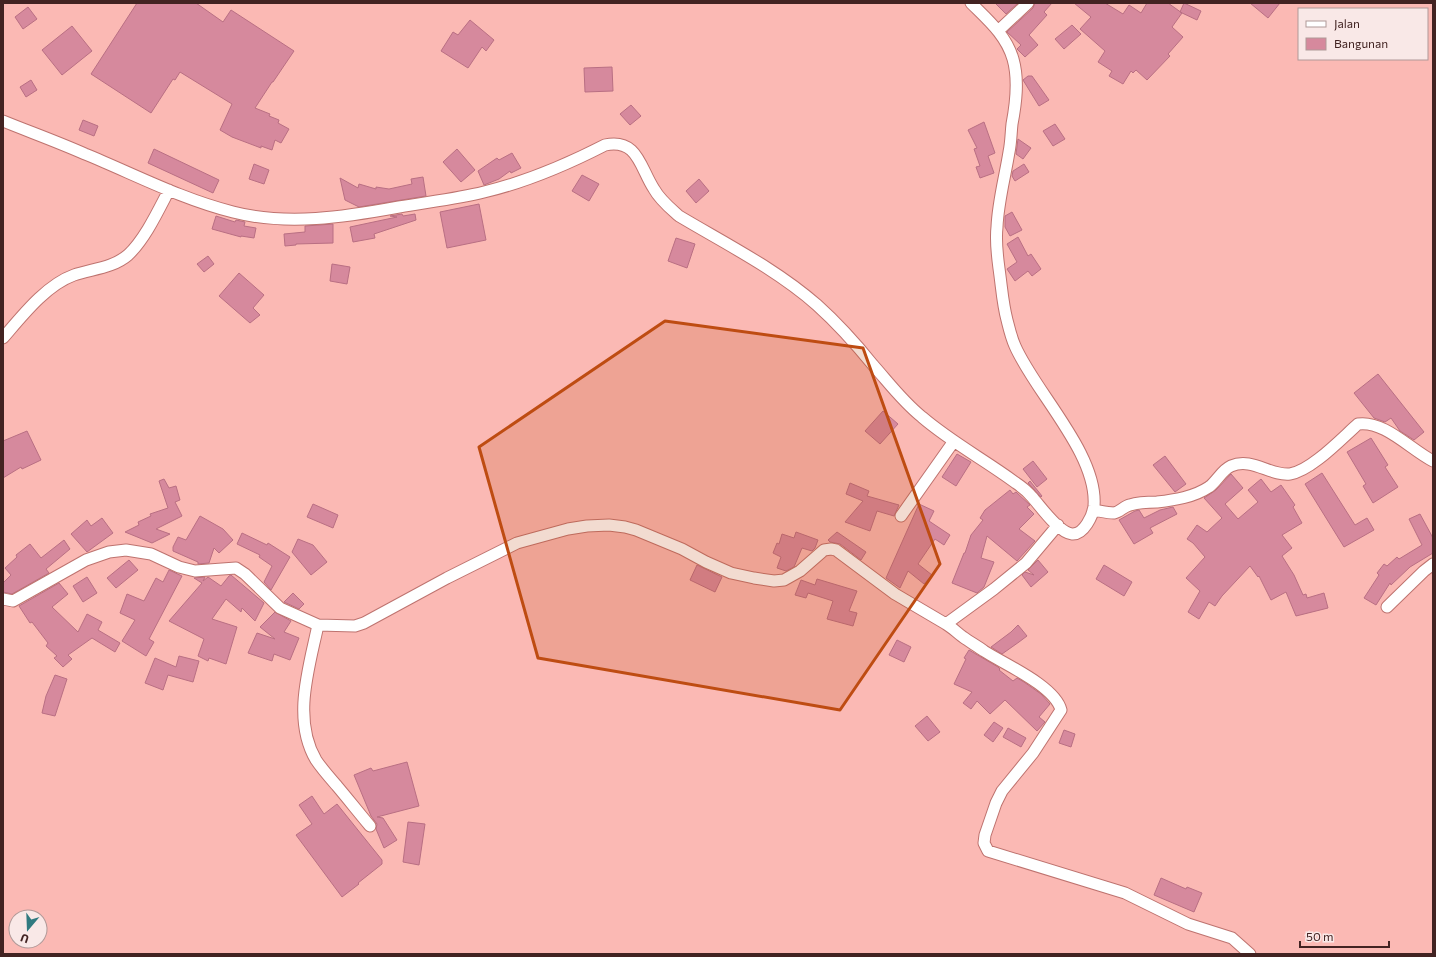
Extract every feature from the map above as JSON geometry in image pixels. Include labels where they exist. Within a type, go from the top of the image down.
[{"type":"street","points":[[3,121],[86,154],[201,203],[260,218],[292,219],[331,217],[375,211],[483,192],[521,182],[605,145],[614,143],[623,145],[628,147],[639,159],[654,190],[679,216],[761,265],[806,296],[845,334],[920,416],[1022,488],[1031,496],[1045,514],[1069,533],[1074,534],[1086,526],[1090,519],[1094,499],[1092,483],[1075,443],[1013,343],[1005,313],[998,262],[997,228],[1015,110],[1015,70],[1011,52],[1004,37],[971,3]]},
{"type":"street","points":[[998,30],[1028,3]]},
{"type":"street","points":[[3,338],[24,314],[57,284],[74,275],[97,269],[120,260],[132,251],[148,228],[168,190]]},
{"type":"street","points":[[1093,510],[1105,513],[1117,512],[1130,505],[1187,497],[1210,486],[1222,472],[1231,466],[1239,464],[1247,463],[1276,472],[1289,474],[1298,472],[1315,462],[1358,424],[1365,423],[1374,425],[1409,444],[1433,461]]},
{"type":"street","points":[[901,516],[954,441]]},
{"type":"street","points":[[3,599],[13,601],[86,560],[109,552],[126,550],[151,554],[179,567],[195,570],[236,568],[245,574],[280,608],[318,625],[355,626],[364,624],[447,578],[517,543],[568,529],[609,525],[625,527],[682,549],[706,562],[732,572],[774,582],[784,580],[800,571],[824,550],[836,550],[895,594],[946,624],[987,653],[1026,675],[1044,688],[1060,705],[1062,710],[1033,753],[1002,791],[996,803],[985,835],[984,843],[988,851],[1125,893],[1188,924],[1232,938],[1250,954]]},
{"type":"street","points":[[946,624],[994,589],[1026,563],[1058,525]]},
{"type":"street","points":[[1387,607],[1433,564]]},
{"type":"street","points":[[318,625],[306,685],[304,713],[306,734],[316,759],[324,771],[370,826]]},
{"type":"highlighted area","points":[[665,321],[863,348],[940,564],[840,710],[538,658],[479,447]]},
{"type":"building","points":[[137,3],[196,3],[223,22],[231,10],[294,51],[255,108],[270,114],[269,116],[279,120],[278,123],[289,129],[281,143],[275,140],[272,150],[261,146],[261,148],[232,137],[220,130],[232,104],[180,72],[175,80],[173,79],[151,113],[91,74]]},
{"type":"building","points":[[995,3],[1018,3],[1006,14]]},
{"type":"building","points":[[1035,3],[1052,3],[1044,12],[1047,15],[1029,35],[1038,45],[1025,57],[1017,49],[1021,45],[1007,32],[1033,8]]},
{"type":"building","points":[[1074,3],[1105,3],[1123,14],[1129,5],[1141,13],[1147,3],[1168,3],[1182,13],[1172,27],[1183,37],[1168,54],[1170,56],[1147,80],[1136,70],[1133,73],[1131,71],[1123,84],[1109,76],[1112,71],[1098,62],[1105,51],[1080,29],[1091,17]]},
{"type":"building","points":[[1184,3],[1201,11],[1197,20],[1180,12]]},
{"type":"building","points":[[1250,3],[1280,3],[1268,18]]},
{"type":"building","points":[[28,7],[37,19],[23,29],[15,17]]},
{"type":"building","points":[[470,20],[494,40],[486,51],[482,47],[468,68],[441,51],[453,32],[458,35]]},
{"type":"building","points":[[1072,25],[1081,34],[1064,49],[1055,39]]},
{"type":"building","points":[[72,26],[92,51],[62,75],[42,50]]},
{"type":"building","points":[[612,67],[613,91],[585,92],[584,68]]},
{"type":"building","points":[[1028,76],[1032,76],[1049,100],[1039,106],[1023,80]]},
{"type":"building","points":[[31,80],[37,90],[26,97],[20,87]]},
{"type":"building","points":[[631,105],[641,116],[630,125],[620,114]]},
{"type":"building","points":[[83,120],[98,126],[94,136],[79,130]]},
{"type":"building","points":[[984,122],[995,153],[988,156],[994,173],[980,178],[976,167],[980,166],[974,149],[977,148],[968,130]]},
{"type":"building","points":[[1055,124],[1065,139],[1053,146],[1043,131]]},
{"type":"building","points":[[1018,139],[1031,148],[1023,159],[1016,154]]},
{"type":"building","points":[[154,149],[219,180],[213,193],[148,163]]},
{"type":"building","points":[[457,149],[475,170],[461,182],[443,162]]},
{"type":"building","points":[[512,153],[521,168],[511,173],[510,171],[499,179],[484,185],[478,171],[497,158],[499,160]]},
{"type":"building","points":[[254,164],[269,170],[264,184],[249,179]]},
{"type":"building","points":[[1024,164],[1029,172],[1015,181],[1012,176],[1013,171]]},
{"type":"building","points":[[582,175],[599,184],[589,201],[572,191]]},
{"type":"building","points":[[423,177],[426,196],[359,207],[345,200],[340,178],[358,188],[359,184],[376,189],[376,187],[389,189],[412,184],[411,179]]},
{"type":"building","points":[[699,179],[709,191],[696,203],[686,191]]},
{"type":"building","points":[[479,204],[486,240],[447,248],[440,212]]},
{"type":"building","points":[[1012,212],[1022,230],[1010,236],[1005,227],[1005,216]]},
{"type":"building","points":[[402,214],[403,216],[415,214],[416,220],[374,234],[375,238],[353,242],[350,227],[397,217],[390,216]]},
{"type":"building","points":[[216,216],[235,222],[236,220],[245,222],[244,226],[256,228],[254,238],[241,237],[212,229]]},
{"type":"building","points":[[333,224],[333,243],[296,244],[285,246],[284,234],[305,232],[305,226]]},
{"type":"building","points":[[1018,237],[1028,256],[1031,254],[1041,269],[1032,276],[1028,271],[1015,281],[1007,269],[1017,262],[1007,244]]},
{"type":"building","points":[[676,238],[695,244],[687,268],[668,261]]},
{"type":"building","points":[[208,256],[214,264],[204,272],[197,264]]},
{"type":"building","points":[[332,264],[350,267],[347,284],[330,281]]},
{"type":"building","points":[[239,273],[264,295],[253,308],[260,315],[250,323],[219,296]]},
{"type":"building","points":[[1378,374],[1424,432],[1414,440],[1400,431],[1391,418],[1385,422],[1374,418],[1354,393]]},
{"type":"building","points":[[883,411],[898,424],[880,444],[865,431]]},
{"type":"building","points":[[27,431],[41,460],[22,469],[21,467],[3,478],[3,441]]},
{"type":"building","points":[[1371,438],[1388,465],[1385,467],[1398,487],[1373,503],[1363,486],[1366,484],[1347,452]]},
{"type":"building","points":[[957,454],[971,462],[956,486],[942,477]]},
{"type":"building","points":[[1165,456],[1186,484],[1175,492],[1153,465]]},
{"type":"building","points":[[1033,461],[1047,479],[1037,487],[1023,469]]},
{"type":"building","points":[[1322,473],[1355,525],[1367,518],[1374,530],[1344,547],[1305,484]]},
{"type":"building","points":[[1231,474],[1243,488],[1225,504],[1238,519],[1258,502],[1248,490],[1261,479],[1271,492],[1281,485],[1295,505],[1293,507],[1302,523],[1282,535],[1292,548],[1282,556],[1294,575],[1303,595],[1306,594],[1307,598],[1324,593],[1328,608],[1296,616],[1286,592],[1271,600],[1259,576],[1258,577],[1250,566],[1222,596],[1215,606],[1209,602],[1199,619],[1188,612],[1200,591],[1186,578],[1205,557],[1193,543],[1187,539],[1197,525],[1207,532],[1222,518],[1204,498],[1216,490]]},
{"type":"building","points":[[164,479],[169,488],[176,486],[180,500],[175,502],[182,516],[156,529],[170,534],[152,543],[125,532],[139,525],[138,522],[151,516],[150,514],[168,508],[159,481]]},
{"type":"building","points":[[1030,481],[1042,496],[1041,497],[1028,483]]},
{"type":"building","points":[[850,483],[869,491],[867,496],[899,505],[894,516],[877,511],[870,531],[845,522],[863,501],[846,494]]},
{"type":"building","points":[[1010,490],[1013,494],[1016,492],[1030,505],[1027,507],[1034,514],[1019,529],[1035,541],[1017,561],[987,536],[981,558],[994,562],[984,587],[977,593],[952,583],[971,535],[983,520],[980,518],[985,510]]},
{"type":"building","points":[[313,504],[338,515],[333,528],[307,517]]},
{"type":"building","points":[[919,504],[934,511],[929,521],[950,535],[944,545],[935,539],[918,564],[932,575],[924,584],[908,571],[900,588],[886,578]]},
{"type":"building","points":[[1173,507],[1177,514],[1150,528],[1153,533],[1134,544],[1119,520],[1139,510],[1144,518],[1160,510]]},
{"type":"building","points":[[1420,514],[1433,538],[1433,553],[1410,567],[1391,585],[1390,583],[1376,605],[1364,598],[1379,575],[1377,573],[1384,564],[1387,566],[1397,557],[1399,559],[1422,545],[1409,519]]},
{"type":"building","points":[[200,516],[223,529],[233,540],[219,553],[214,548],[209,563],[198,564],[198,562],[173,551],[173,547],[178,537],[186,540]]},
{"type":"building","points":[[102,518],[113,533],[87,552],[71,534],[87,520],[91,526]]},
{"type":"building","points":[[796,532],[818,540],[815,548],[812,551],[802,548],[794,567],[786,571],[777,568],[781,557],[773,553],[777,543],[779,544],[782,534],[794,538]]},
{"type":"building","points":[[837,532],[866,552],[861,560],[840,544],[830,542],[828,540]]},
{"type":"building","points":[[242,533],[267,545],[268,543],[290,557],[271,590],[264,582],[272,566],[259,557],[260,555],[237,544]]},
{"type":"building","points":[[298,539],[313,545],[327,562],[311,575],[292,552]]},
{"type":"building","points":[[64,540],[70,549],[46,569],[49,573],[12,594],[3,592],[3,583],[11,575],[5,568],[17,557],[16,555],[30,544],[41,558]]},
{"type":"building","points":[[129,560],[138,570],[116,588],[107,578]]},
{"type":"building","points":[[1038,560],[1048,572],[1031,587],[1022,575],[1025,572],[1034,575],[1028,570]]},
{"type":"building","points":[[697,565],[722,577],[715,592],[690,580]]},
{"type":"building","points":[[1104,565],[1132,582],[1124,596],[1096,579]]},
{"type":"building","points":[[169,570],[182,576],[149,639],[154,642],[146,656],[122,641],[135,620],[120,613],[127,594],[144,601],[156,578],[163,582]]},
{"type":"building","points":[[231,575],[264,603],[255,621],[242,608],[241,612],[226,599],[212,619],[237,627],[226,664],[209,658],[208,661],[198,656],[204,639],[169,621],[202,583],[194,578],[205,577],[203,581],[208,577],[221,586]]},
{"type":"building","points":[[87,577],[97,593],[83,602],[73,586]]},
{"type":"building","points":[[817,579],[857,591],[849,611],[857,613],[853,626],[827,619],[833,601],[808,593],[806,598],[795,595],[801,580],[815,585]]},
{"type":"building","points":[[59,583],[68,594],[52,607],[78,632],[87,614],[102,622],[98,630],[120,643],[115,652],[92,638],[68,655],[72,659],[63,667],[54,658],[57,656],[46,646],[48,643],[32,622],[30,623],[19,606]]},
{"type":"building","points":[[293,593],[304,604],[299,609],[284,602]]},
{"type":"building","points":[[275,612],[291,621],[284,632],[299,638],[290,660],[274,654],[272,661],[248,653],[257,633],[275,639],[260,627]]},
{"type":"building","points":[[1018,625],[1027,636],[1002,654],[991,647],[1011,632]]},
{"type":"building","points":[[897,640],[911,647],[904,662],[889,655]]},
{"type":"building","points":[[969,650],[998,667],[1000,669],[999,670],[1013,681],[1017,678],[1024,682],[1041,694],[1050,704],[1039,717],[1045,722],[1037,731],[1005,700],[990,714],[977,701],[971,709],[963,703],[972,692],[954,684],[966,659],[964,658]]},
{"type":"building","points":[[179,656],[199,661],[193,682],[168,675],[163,690],[145,683],[155,658],[176,667]]},
{"type":"building","points":[[55,675],[67,679],[55,716],[42,713],[46,696]]},
{"type":"building","points":[[927,716],[940,732],[928,741],[915,726]]},
{"type":"building","points":[[994,722],[1003,728],[993,742],[984,735]]},
{"type":"building","points":[[1008,728],[1026,738],[1021,747],[1003,737]]},
{"type":"building","points":[[1064,730],[1075,734],[1071,747],[1059,743]]},
{"type":"building","points":[[407,762],[419,806],[377,817],[383,818],[397,840],[384,848],[376,829],[377,824],[371,816],[354,775],[371,768],[373,771]]},
{"type":"building","points":[[312,796],[324,814],[337,804],[382,860],[382,864],[342,897],[296,835],[312,824],[299,805]]},
{"type":"building","points":[[408,822],[425,824],[419,865],[403,862]]},
{"type":"building","points":[[1161,878],[1186,889],[1187,887],[1202,893],[1194,912],[1154,895]]}]
